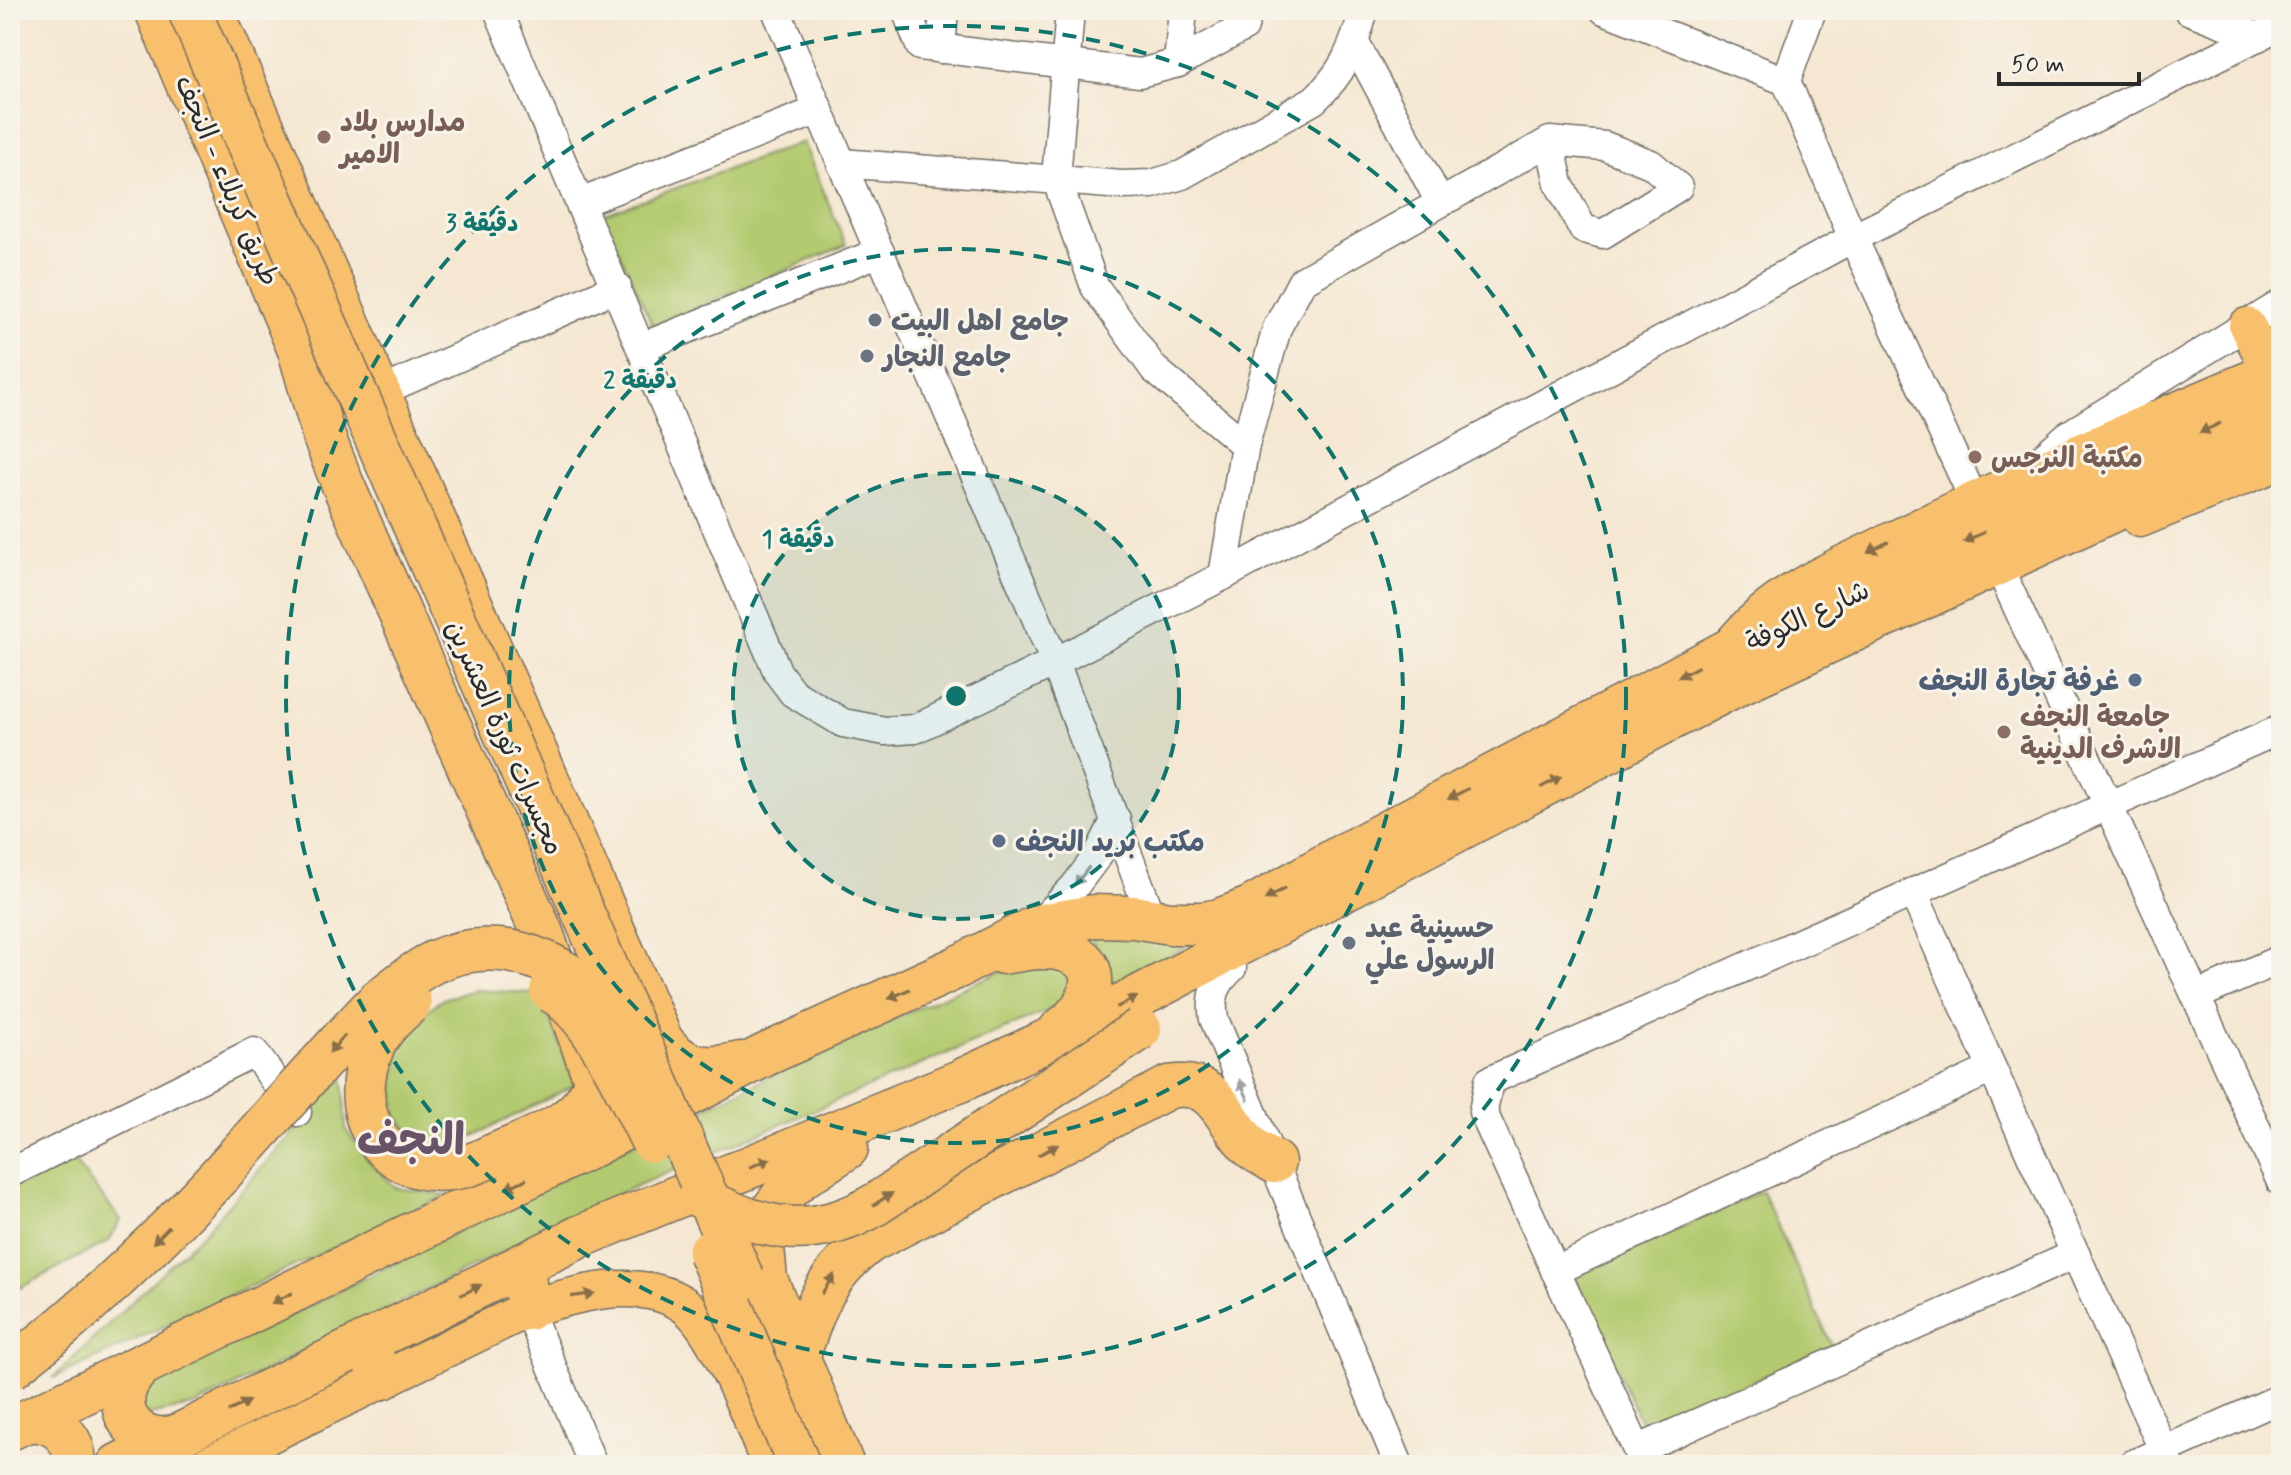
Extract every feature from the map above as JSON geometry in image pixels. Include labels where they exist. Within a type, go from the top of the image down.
[{"type":"highway","name":"طريق کربلاء - النجف","points":[[156,10],[299,350]]},
{"type":"highway","name":"مجسرات ثورة العشرين","points":[[189,10],[652,1069],[821,1465]]},
{"type":"highway","points":[[212,10],[662,1041],[674,1057],[704,1067],[723,1067],[765,1055]]},
{"type":"highway","name":"مجسرات ثورة العشرين","points":[[299,350],[330,403],[366,476],[658,1153],[710,1255],[799,1465]]},
{"type":"highway","points":[[299,350],[324,437],[343,485],[542,933],[596,1079],[605,1122],[603,1134],[592,1146],[578,1150],[543,1142],[505,1150]]},
{"type":"highway","name":"شارع الكوفة","points":[[1349,876],[1733,668],[2128,466],[2277,378]]},
{"type":"highway","name":"شارع الكوفة","points":[[1733,668],[2273,448]]},
{"type":"highway","points":[[2038,472],[2128,466]]},
{"type":"highway","points":[[527,901],[533,909],[551,918],[571,916],[580,910],[590,893],[589,873]]},
{"type":"highway","points":[[18,1425],[592,1146],[765,1055],[958,967],[1037,926],[1114,915],[1195,923],[1235,914],[1349,876]]},
{"type":"highway","points":[[596,1079],[587,1102],[570,1118],[465,1167],[440,1171],[416,1167],[387,1151],[369,1124],[364,1101],[365,1078],[374,1046],[388,1025],[412,1001],[438,986],[465,978],[494,975],[521,979],[567,1001],[584,1019],[658,1153],[681,1185],[733,1215],[779,1227],[827,1226],[858,1215],[876,1204],[1232,968],[1349,876]]},
{"type":"highway","points":[[118,1465],[194,1450],[374,1361],[523,1264],[579,1237],[960,1081],[1036,1046],[1119,1007],[1349,876]]},
{"type":"highway","points":[[958,967],[991,955],[1037,947],[1068,952],[1078,957],[1090,974],[1090,995],[1071,1023],[1036,1046]]},
{"type":"highway","points":[[10,1369],[97,1298],[162,1234],[378,1001],[435,961],[465,952],[494,950],[547,960],[602,1000],[652,1069]]},
{"type":"highway","points":[[843,1465],[766,1279],[762,1237],[774,1208],[786,1191],[802,1177],[960,1081]]},
{"type":"highway","points":[[799,1355],[818,1300],[854,1253],[871,1241],[1169,1087],[1182,1085],[1206,1091],[1216,1099],[1251,1147],[1274,1162]]},
{"type":"highway","points":[[523,1264],[528,1309]]},
{"type":"highway","points":[[139,1368],[125,1387],[124,1410],[129,1421],[136,1430],[194,1450]]},
{"type":"highway","points":[[18,1425],[38,1420],[59,1428],[72,1445],[75,1465]]},
{"type":"main road","points":[[2247,326],[2277,378],[2038,472],[1974,500],[1799,587],[1759,616],[1733,668],[1770,680],[1804,671],[2273,448]]},
{"type":"main road","points":[[374,1361],[563,1298],[619,1289],[653,1291],[684,1304],[710,1333],[770,1465]]},
{"type":"street","points":[[498,10],[778,673],[793,693],[843,723],[885,731],[915,729],[1055,662],[1223,576],[1853,238],[2270,31]]},
{"type":"street","points":[[776,10],[1055,662],[1153,921]]},
{"type":"street","points":[[906,10],[920,46],[1140,73],[1178,63],[1244,27],[1247,10]]},
{"type":"street","points":[[941,49],[944,10]]},
{"type":"street","points":[[1070,10],[1056,178],[1095,287],[1154,369],[1245,445]]},
{"type":"street","points":[[1178,63],[1183,10]]},
{"type":"street","points":[[841,163],[1152,184],[1182,175],[1314,100],[1339,75],[1355,43],[1364,10]]},
{"type":"street","points":[[1604,10],[1786,81]]},
{"type":"street","points":[[1812,10],[1786,81],[1853,238],[1974,500]]},
{"type":"street","points":[[2188,10],[2270,31]]},
{"type":"street","points":[[1355,43],[1440,202]]},
{"type":"street","points":[[580,203],[819,110]]},
{"type":"street","points":[[1223,576],[1245,445],[1277,328],[1302,281],[1550,141]]},
{"type":"street","points":[[642,347],[880,252]]},
{"type":"street","points":[[380,392],[617,287]]},
{"type":"street","points":[[2038,472],[2045,454],[2067,436],[2281,304]]},
{"type":"street","points":[[2003,576],[2281,1182]]},
{"type":"street","points":[[2076,1254],[1640,1458],[1483,1112],[1489,1081],[2281,729]]},
{"type":"street","points":[[1037,926],[1074,887],[1098,855],[1116,819]]},
{"type":"street","points":[[1913,892],[2167,1458]]},
{"type":"street","points":[[2196,996],[2281,959]]},
{"type":"street","points":[[1232,968],[1218,981],[1212,993],[1214,1019],[1399,1465]]},
{"type":"street","points":[[10,1173],[254,1052],[298,1113],[308,1105]]},
{"type":"street","points":[[1555,1271],[1992,1069]]},
{"type":"street","points":[[528,1309],[593,1465]]},
{"type":"street","points":[[2131,1465],[2167,1458],[2281,1398]]},
{"type":"green space","points":[[803,142],[846,245],[653,326],[602,215]]},
{"type":"green space","points":[[1089,934],[1203,937],[1113,988]]},
{"type":"green space","points":[[1016,965],[1067,968],[1075,999],[622,1192],[196,1405],[135,1418],[136,1392],[683,1119],[904,1014]]},
{"type":"green space","points":[[474,990],[531,993],[544,1003],[575,1085],[456,1145],[431,1145],[412,1136],[396,1114],[394,1083],[404,1027],[443,999]]},
{"type":"green space","points":[[343,1077],[346,1130],[368,1160],[396,1188],[447,1195],[53,1378],[204,1232]]},
{"type":"green space","points":[[68,1154],[121,1220],[109,1241],[10,1293],[10,1184]]},
{"type":"green space","points":[[1762,1191],[1832,1346],[1644,1430],[1574,1276]]},
{"type":"place","name":"مدارس بلاد الامير","points":[[324,137]]},
{"type":"place","name":"جامع اهل البيت","points":[[875,320]]},
{"type":"place","name":"جامع النجار","points":[[867,356]]},
{"type":"place","name":"مكتبة النرجس","points":[[1975,457]]},
{"type":"place","name":"غرفة تجارة النجف","points":[[2135,680]]},
{"type":"place","name":"جامعة النجف الاشرف الدينية","points":[[2004,732]]},
{"type":"place","name":"مكتب بريد النجف","points":[[999,841]]},
{"type":"place","name":"حسينية عبد الرسول علي","points":[[1349,943]]},
{"type":"district","name":"النجف","points":[[411,1139]]}]
